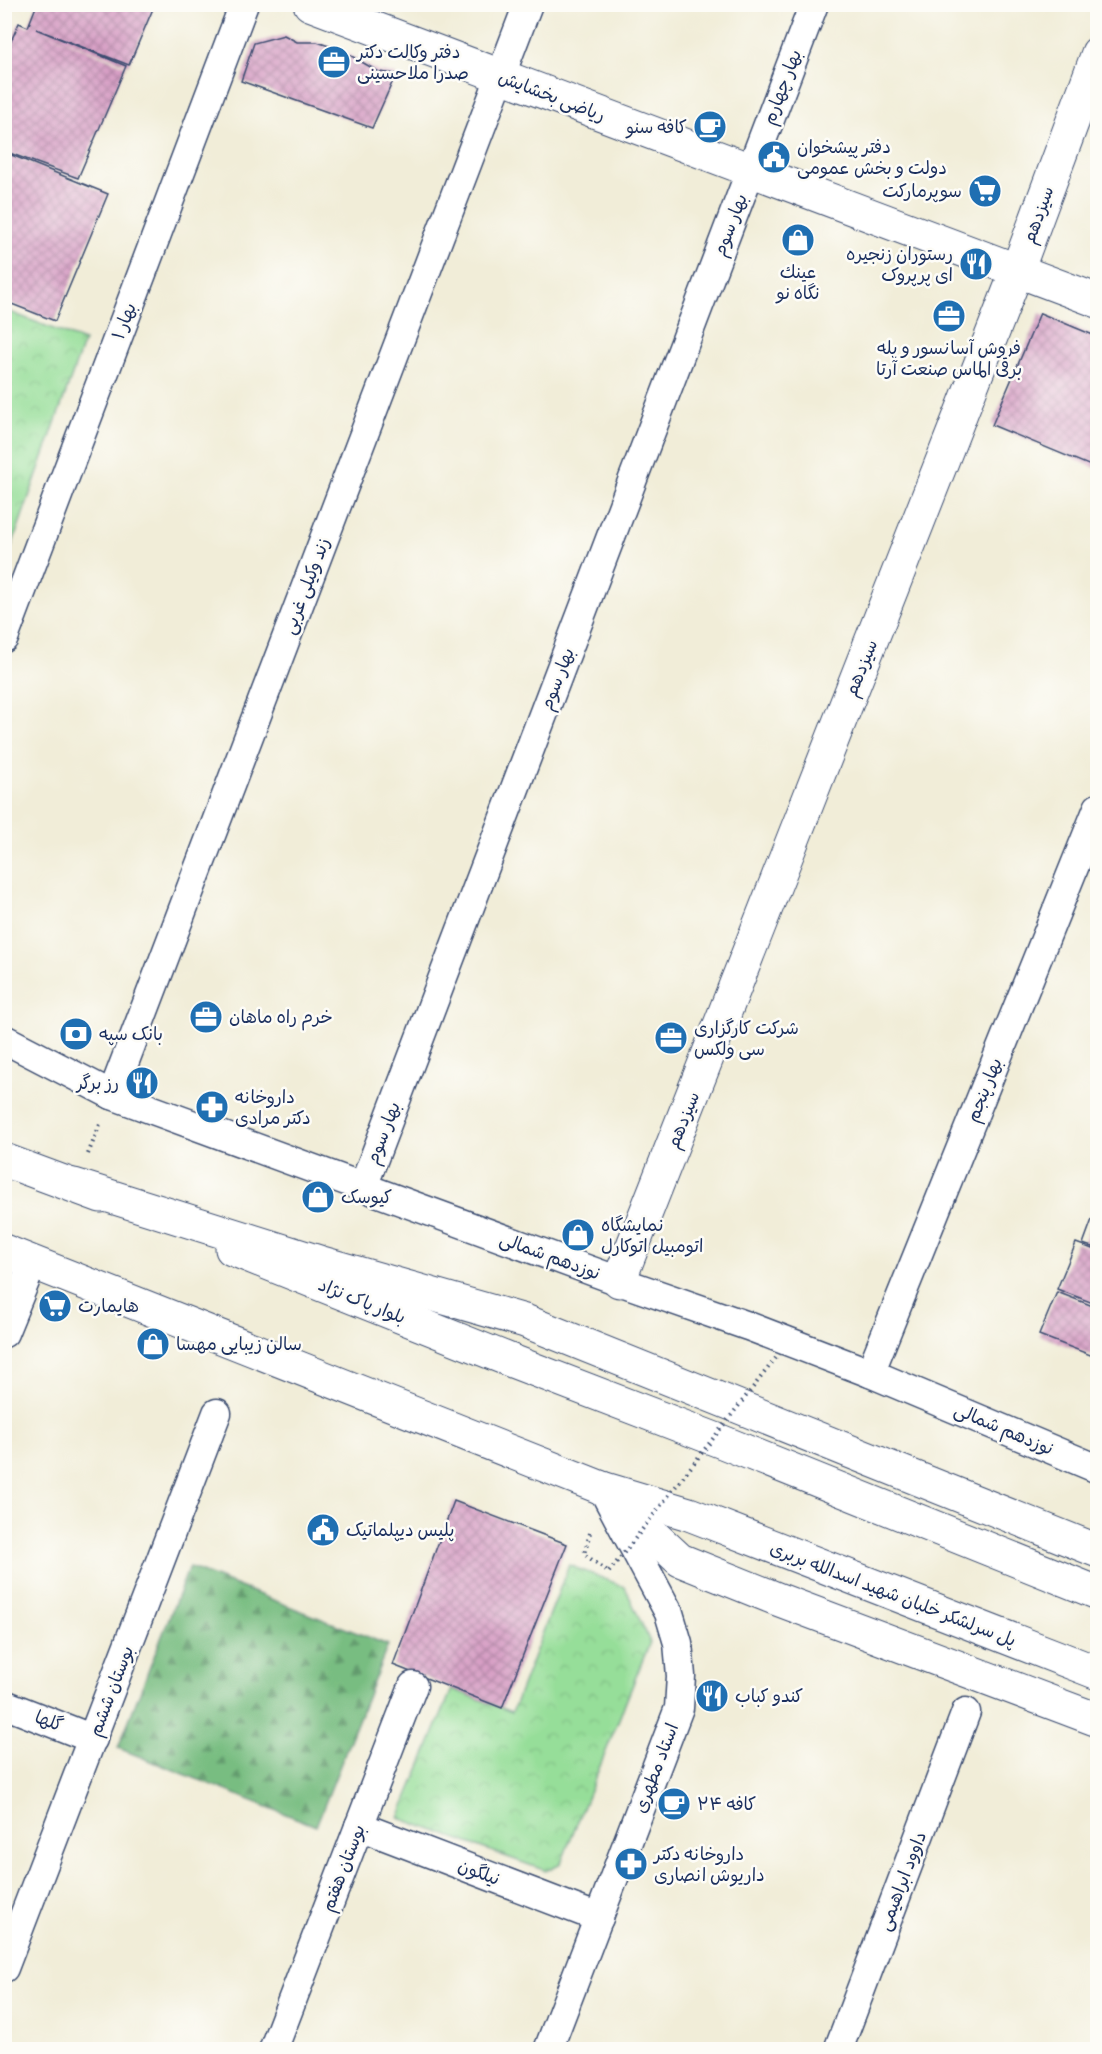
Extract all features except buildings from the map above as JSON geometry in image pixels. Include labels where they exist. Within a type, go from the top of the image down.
[{"type":"main road","name":"ریاضی بخشایش","points":[[310,4],[1098,301]]},
{"type":"main road","name":"سیزدهم","points":[[619,1281],[1017,271],[1098,53]]},
{"type":"main road","name":"بلوار پاک نژاد","points":[[4,1160],[75,1185],[1098,1593]]},
{"type":"main road","points":[[75,1185],[319,1262],[525,1321],[1098,1551]]},
{"type":"main road","points":[[19,1256],[602,1488],[680,1560],[1098,1720]]},
{"type":"main road","name":"پل سرلشکر خلبان شهید اسدالله بربری","points":[[602,1488],[689,1514],[1098,1672]]},
{"type":"street","name":"بهار ۱","points":[[4,638],[244,4]]},
{"type":"street","name":"زند وکیلی غربی","points":[[112,1095],[528,4]]},
{"type":"street","name":"بهار چهارم","points":[[750,170],[814,4]]},
{"type":"street","name":"بهار سوم","points":[[363,1187],[750,170]]},
{"type":"street","name":"بهار پنجم","points":[[870,1373],[1098,808]]},
{"type":"street","name":"نوزدهم شمالی","points":[[4,1039],[112,1095],[748,1326],[870,1373],[1098,1469]]},
{"type":"street","points":[[4,1333],[19,1256]]},
{"type":"street","name":"بوستان ششم","points":[[4,1968],[217,1413]]},
{"type":"street","name":"استاد مطهری","points":[[548,2049],[679,1708],[681,1676],[678,1643],[669,1613],[602,1488]]},
{"type":"street","name":"بوستان هفتم","points":[[273,2049],[412,1686]]},
{"type":"street","name":"گلها","points":[[4,1704],[93,1738]]},
{"type":"street","name":"داوود ابراهیمی","points":[[838,2049],[966,1712]]},
{"type":"street","name":"نیلگون","points":[[359,1826],[599,1918]]},
{"type":"path","points":[[75,1185],[112,1095]]},
{"type":"path","points":[[584,1554],[609,1572],[779,1354]]},
{"type":"green space","points":[[5,310],[84,341],[5,565]]},
{"type":"green space","points":[[569,1565],[625,1587],[650,1642],[561,1863],[546,1871],[399,1818],[452,1689],[512,1712]]},
{"type":"green space","points":[[189,1567],[388,1645],[316,1826],[118,1748]]},
{"type":"place","name":"دفتر وکالت دکتر صدرا ملاحسینی","points":[[334,62]]},
{"type":"place","name":"کافه سنو","points":[[710,127]]},
{"type":"place","name":"دفتر پیشخوان دولت و بخش عمومی","points":[[774,157]]},
{"type":"place","name":"سوپرمارکت","points":[[985,191]]},
{"type":"place","name":"عينك نگاه نو","points":[[798,240]]},
{"type":"place","name":"رستوران زنجیره ای پرپروک","points":[[976,264]]},
{"type":"place","name":"فروش آسانسور و پله برقی الماس صنعت آرتا","points":[[949,316]]},
{"type":"place","name":"خرم راه ماهان","points":[[206,1017]]},
{"type":"place","name":"بانک سپه","points":[[76,1034]]},
{"type":"place","name":"شرکت کارگزاری سی ولکس","points":[[671,1038]]},
{"type":"place","name":"رز برگر","points":[[142,1083]]},
{"type":"place","name":"داروخانه دکتر مرادی","points":[[212,1107]]},
{"type":"place","name":"کیوسک","points":[[318,1197]]},
{"type":"place","name":"نمایشگاه اتومبیل اتوکارل","points":[[578,1235]]},
{"type":"place","name":"هایمارت","points":[[55,1306]]},
{"type":"place","name":"سالن زیبایی مهسا","points":[[153,1344]]},
{"type":"place","name":"پلیس دیپلماتیک","points":[[323,1530]]},
{"type":"place","name":"کندو کباب","points":[[712,1696]]},
{"type":"place","name":"کافه ۲۴","points":[[674,1804]]},
{"type":"place","name":"داروخانه دکتر داریوش انصاری","points":[[631,1864]]}]
